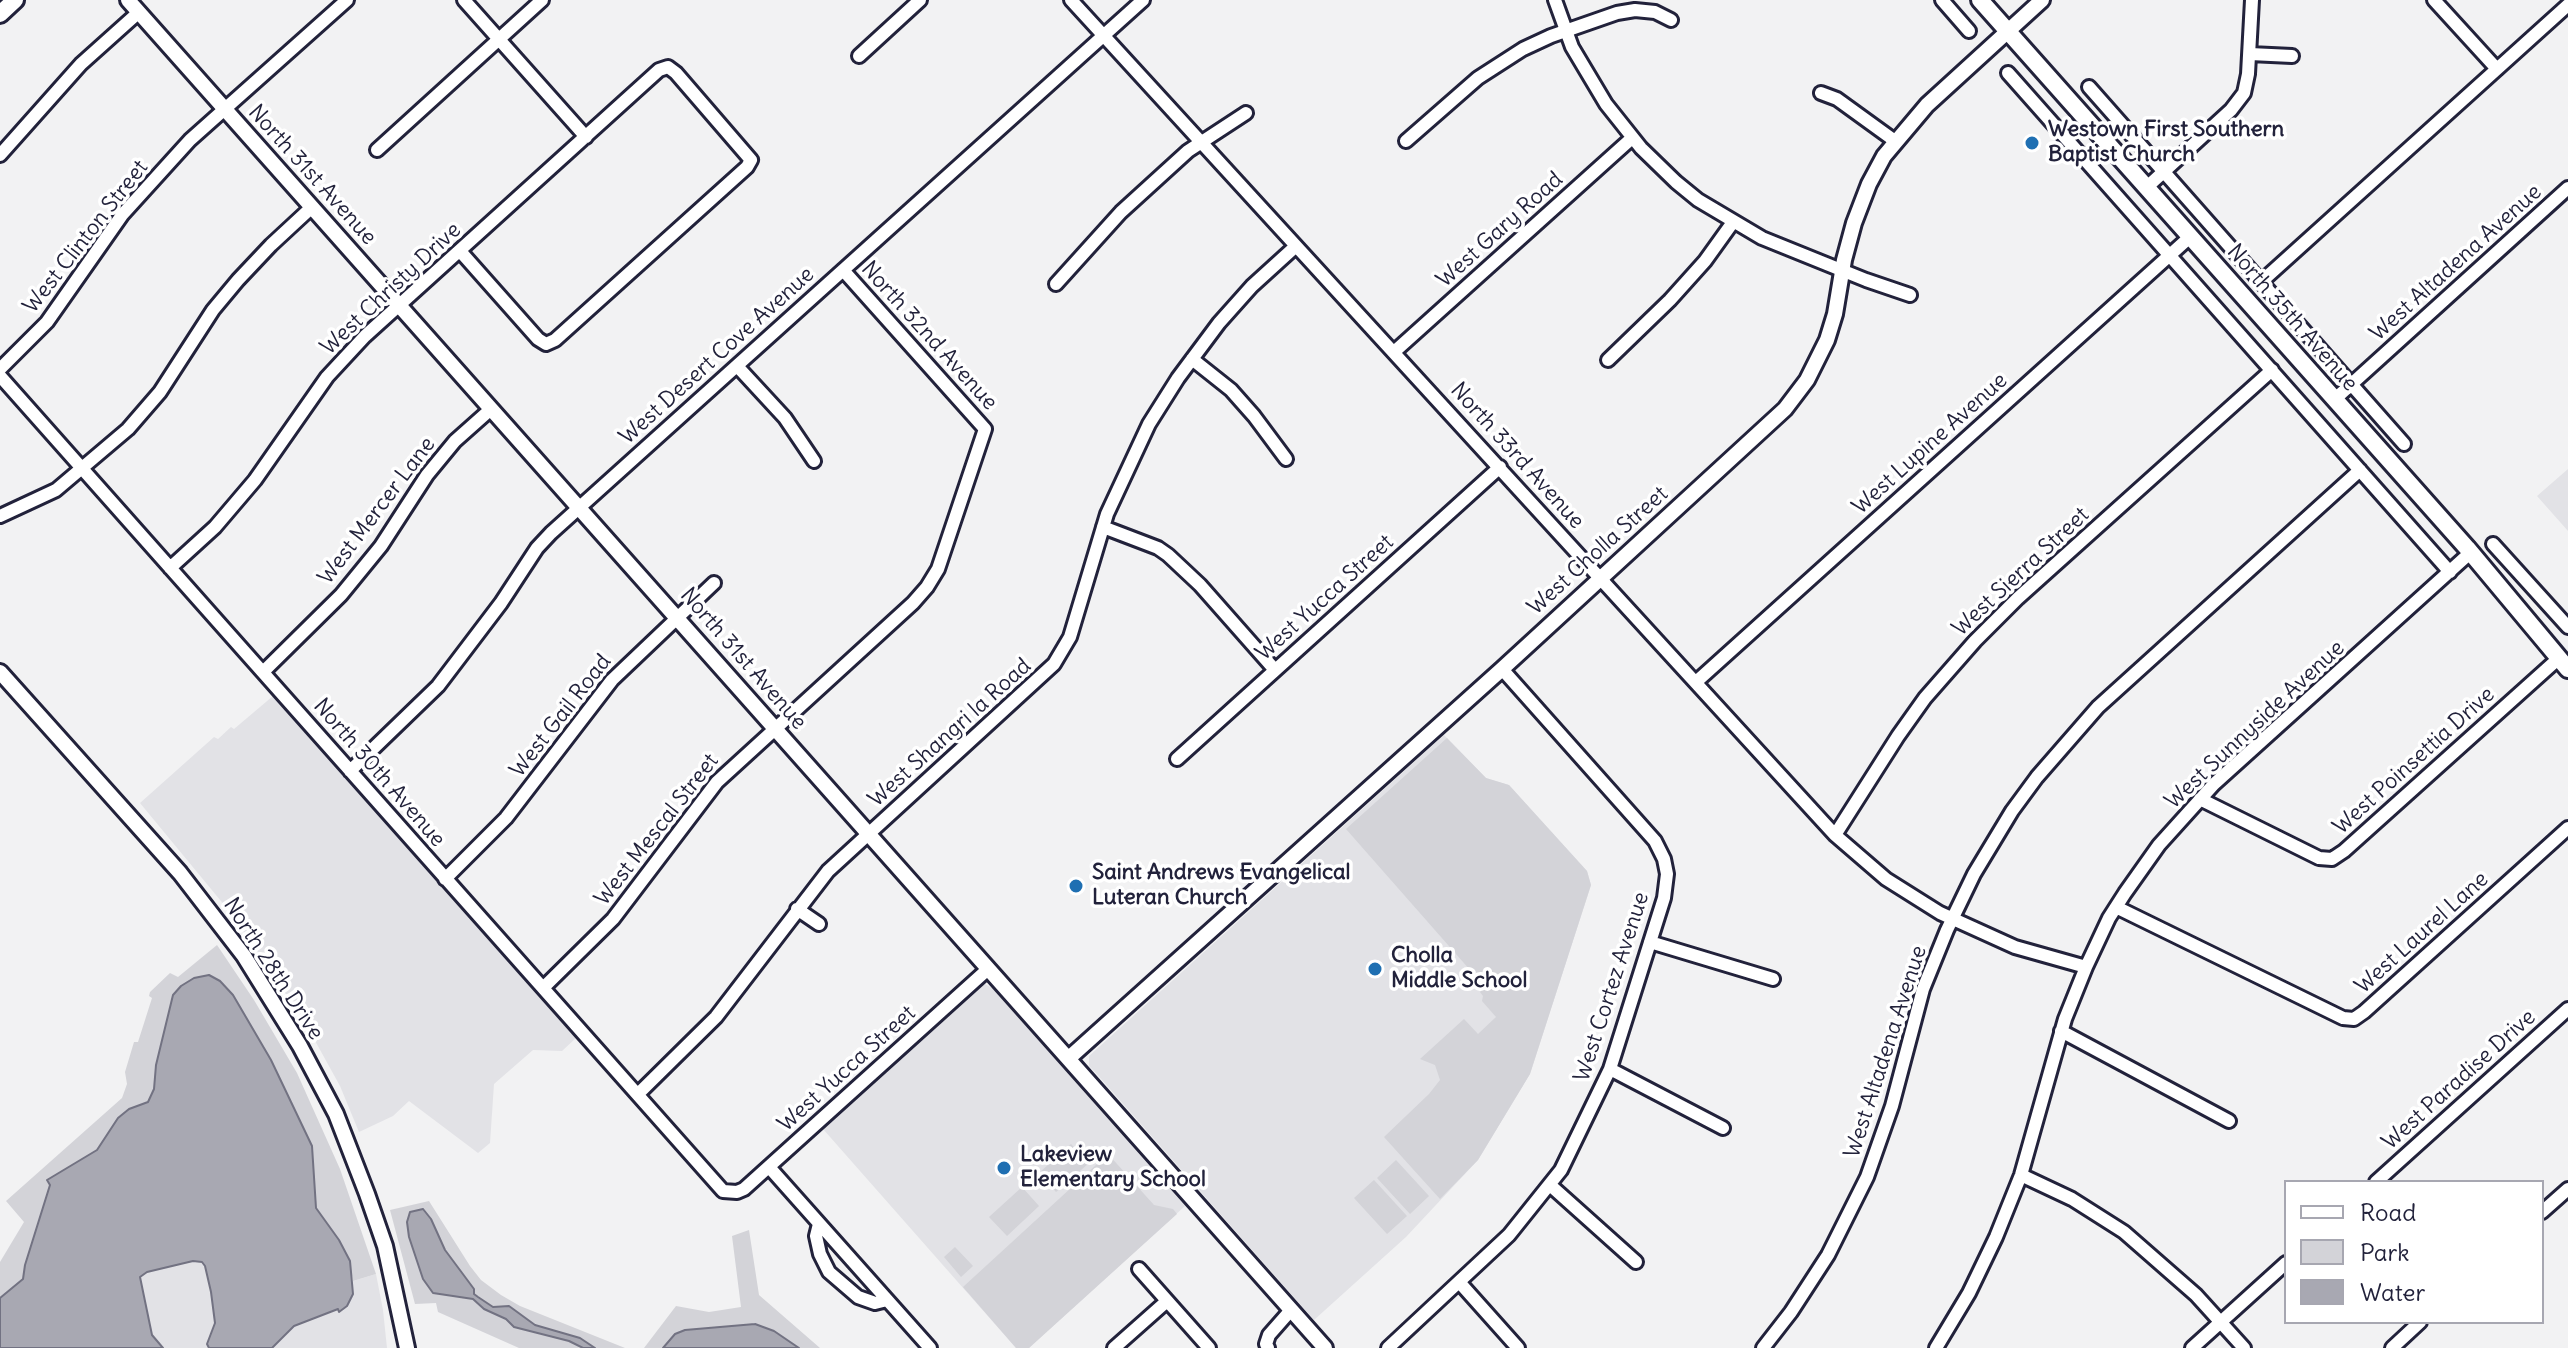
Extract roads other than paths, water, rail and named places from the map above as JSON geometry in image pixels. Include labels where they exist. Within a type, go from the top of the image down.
[{"type":"main road","points":[[0,14],[15,0]]},
{"type":"main road","name":"North 35th Avenue","points":[[1980,0],[2335,399],[2564,664]]},
{"type":"street","name":"North 31st Avenue","points":[[128,0],[1069,1058],[1291,1310],[1317,1345]]},
{"type":"street","name":"West Clinton Street","points":[[0,369],[47,322],[122,215],[190,140],[347,0]]},
{"type":"street","points":[[464,0],[586,137]]},
{"type":"street","points":[[377,150],[542,0]]},
{"type":"street","points":[[859,56],[920,0]]},
{"type":"street","name":"North 33rd Avenue","points":[[1071,0],[1835,835],[1886,879],[1952,919],[2015,947],[2086,967]]},
{"type":"street","name":"West Desert Cove Avenue","points":[[350,771],[438,686],[501,603],[537,548],[1143,0]]},
{"type":"street","points":[[1555,0],[1572,47],[1606,104],[1632,138],[1676,182],[1698,200],[1762,238],[1910,295]]},
{"type":"street","points":[[1942,0],[1969,31]]},
{"type":"street","name":"West Cholla Street","points":[[1069,1058],[1502,669],[1785,409],[1807,380],[1827,340],[1854,223],[1874,173],[1895,141],[1927,105],[2042,0]]},
{"type":"street","points":[[2147,187],[2238,103],[2247,84],[2252,0]]},
{"type":"street","points":[[2434,0],[2497,69]]},
{"type":"street","points":[[2261,282],[2568,5]]},
{"type":"street","points":[[1406,141],[1491,69],[1523,49],[1617,13],[1635,10],[1655,12],[1671,20]]},
{"type":"street","points":[[0,155],[81,64],[139,12]]},
{"type":"street","points":[[2250,54],[2292,56]]},
{"type":"street","name":"West Christy Drive","points":[[170,568],[235,504],[272,459],[327,377],[365,336],[659,70],[668,67],[686,84],[751,160],[747,167],[555,340],[546,344],[538,339],[460,251]]},
{"type":"street","points":[[2008,73],[2450,572]]},
{"type":"street","name":"North 35th Avenue","points":[[2089,87],[2404,444]]},
{"type":"street","points":[[1821,93],[1837,99],[1895,141]]},
{"type":"street","points":[[1056,284],[1121,212],[1201,142],[1246,113]]},
{"type":"street","name":"West Gary Road","points":[[1394,352],[1632,138]]},
{"type":"street","name":"West Altadena Avenue","points":[[2335,399],[2568,188]]},
{"type":"street","points":[[0,516],[56,490],[128,429],[160,392],[213,310],[271,245],[312,207]]},
{"type":"street","points":[[1608,360],[1670,300],[1705,261],[1733,222]]},
{"type":"street","name":"West Lupine Avenue","points":[[1696,682],[2191,236]]},
{"type":"street","name":"West Shangri la Road","points":[[638,1094],[716,1017],[828,871],[1054,664],[1070,637],[1103,527],[1149,424],[1219,323],[1252,286],[1296,246]]},
{"type":"street","name":"North 32nd Avenue","points":[[843,270],[985,429]]},
{"type":"street","points":[[1192,359],[1231,390],[1286,459]]},
{"type":"street","points":[[737,366],[785,418],[814,461]]},
{"type":"street","name":"West Sierra Street","points":[[1835,835],[1925,698],[1975,641],[2018,598],[2272,370]]},
{"type":"street","name":"North 30th Avenue","points":[[0,376],[718,1187],[730,1193]]},
{"type":"street","name":"West Mercer Lane","points":[[263,672],[341,595],[381,546],[427,475],[455,441],[491,409]]},
{"type":"street","name":"West Mescal Street","points":[[543,988],[613,919],[717,782],[927,587],[938,569],[985,429]]},
{"type":"street","name":"West Yucca Street","points":[[1177,759],[1500,467]]},
{"type":"street","name":"West Altadena Avenue","points":[[1763,1348],[1828,1255],[1867,1177],[1892,1106],[1923,989],[1952,919],[1995,838],[2037,777],[2098,707],[2360,470]]},
{"type":"street","points":[[1103,527],[1158,548],[1168,555],[1192,577],[1275,670]]},
{"type":"street","points":[[2493,544],[2568,627]]},
{"type":"street","name":"West Sunnyside Avenue","points":[[1936,1348],[1969,1293],[1996,1237],[2021,1175],[2061,1031],[2086,967],[2116,907],[2159,845],[2214,784],[2470,553]]},
{"type":"street","name":"West Gail Road","points":[[445,879],[506,818],[612,680],[714,583]]},
{"type":"street","name":"West Poinsettia Drive","points":[[2200,799],[2319,858],[2332,859],[2564,664]]},
{"type":"street","name":"West Cortez Avenue","points":[[1388,1348],[1517,1227],[1561,1170],[1610,1069],[1664,898],[1667,874],[1655,841],[1502,669]]},
{"type":"street","name":"North 28th Drive","points":[[0,672],[180,873],[244,956],[300,1046],[336,1114],[367,1194],[385,1246],[407,1348]]},
{"type":"street","name":"West Laurel Lane","points":[[2116,907],[2343,1018],[2354,1019],[2568,828]]},
{"type":"street","points":[[797,909],[819,924]]},
{"type":"street","points":[[1650,942],[1773,979]]},
{"type":"street","name":"West Yucca Street","points":[[730,1193],[744,1189],[988,969]]},
{"type":"street","name":"West Paradise Drive","points":[[2378,1180],[2568,1009]]},
{"type":"street","points":[[2061,1031],[2229,1121]]},
{"type":"street","points":[[1610,1069],[1723,1128]]},
{"type":"street","points":[[769,1167],[930,1348]]},
{"type":"street","points":[[2021,1175],[2072,1199],[2124,1232],[2173,1272],[2244,1348]]},
{"type":"street","points":[[1550,1185],[1636,1262]]},
{"type":"street","points":[[2544,1210],[2568,1189]]},
{"type":"street","points":[[819,1224],[816,1236],[829,1272],[858,1297],[875,1303],[887,1300]]},
{"type":"street","points":[[2192,1348],[2284,1265]]},
{"type":"street","points":[[1139,1269],[1209,1348]]},
{"type":"street","points":[[1460,1283],[1518,1348]]},
{"type":"street","points":[[1114,1348],[1167,1301]]},
{"type":"street","points":[[1268,1348],[1269,1335],[1291,1310]]},
{"type":"street","points":[[2392,1348],[2418,1324]]},
{"type":"water","points":[[209,975],[220,981],[233,995],[271,1060],[312,1146],[316,1208],[350,1261],[353,1294],[347,1306],[339,1312],[338,1309],[294,1326],[272,1348],[209,1348],[207,1344],[215,1323],[211,1292],[205,1266],[202,1262],[193,1261],[147,1272],[140,1277],[152,1335],[163,1348],[0,1348],[0,1298],[23,1279],[50,1185],[47,1180],[97,1150],[118,1118],[129,1109],[148,1102],[154,1089],[156,1065],[173,995],[194,978]]},
{"type":"water","points":[[423,1209],[445,1250],[474,1289],[474,1294],[493,1307],[509,1306],[535,1325],[580,1338],[595,1348],[583,1348],[569,1341],[514,1327],[473,1299],[433,1293],[423,1279],[407,1222],[410,1212]]},
{"type":"water","points":[[755,1324],[774,1331],[799,1348],[663,1348],[675,1334],[685,1330]]},
{"type":"place","name":"Westown First Southern Baptist Church","points":[[2032,143]]},
{"type":"place","name":"Saint Andrews Evangelical Luteran Church","points":[[1076,886]]},
{"type":"place","name":"Cholla Middle School","points":[[1375,969]]},
{"type":"place","name":"Lakeview Elementary School","points":[[1004,1168]]}]
